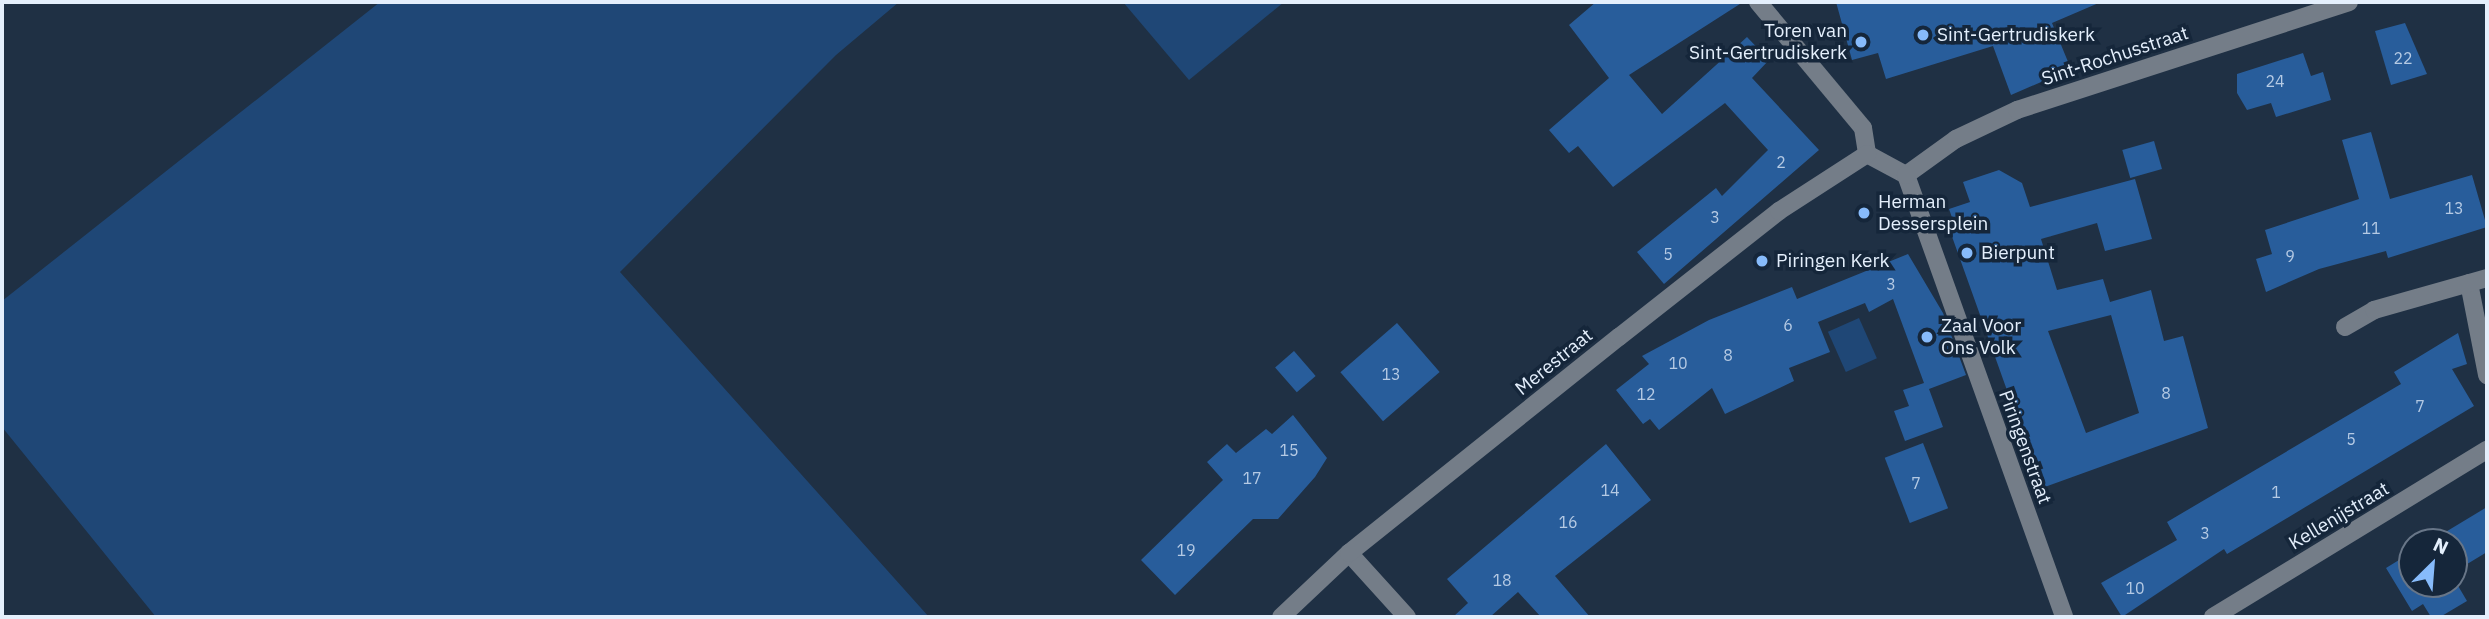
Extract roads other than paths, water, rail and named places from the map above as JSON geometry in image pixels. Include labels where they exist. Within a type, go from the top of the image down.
[{"type":"street","points":[[1758,2],[1857,120],[1867,154],[1906,175]]},
{"type":"street","name":"Sint-Rochusstraat","points":[[1906,175],[1956,139],[2017,110],[2349,2]]},
{"type":"street","name":"Merestraat","points":[[1281,617],[1349,553],[1780,211],[1867,154]]},
{"type":"street","name":"Piringenstraat","points":[[1906,175],[2064,617]]},
{"type":"street","points":[[2345,327],[2374,310],[2487,278]]},
{"type":"street","points":[[2469,283],[2487,375]]},
{"type":"street","name":"Kellenijstraat","points":[[2213,617],[2487,450]]},
{"type":"street","points":[[1349,553],[1407,617]]},
{"type":"place","name":"Sint-Gertrudiskerk","points":[[1923,35]]},
{"type":"place","name":"Toren van Sint-Gertrudiskerk","points":[[1861,42]]},
{"type":"place","name":"Herman Dessersplein","points":[[1864,213]]},
{"type":"place","name":"Bierpunt","points":[[1967,253]]},
{"type":"place","name":"Piringen Kerk","points":[[1762,261]]},
{"type":"place","name":"Zaal Voor Ons Volk","points":[[1927,337]]}]
